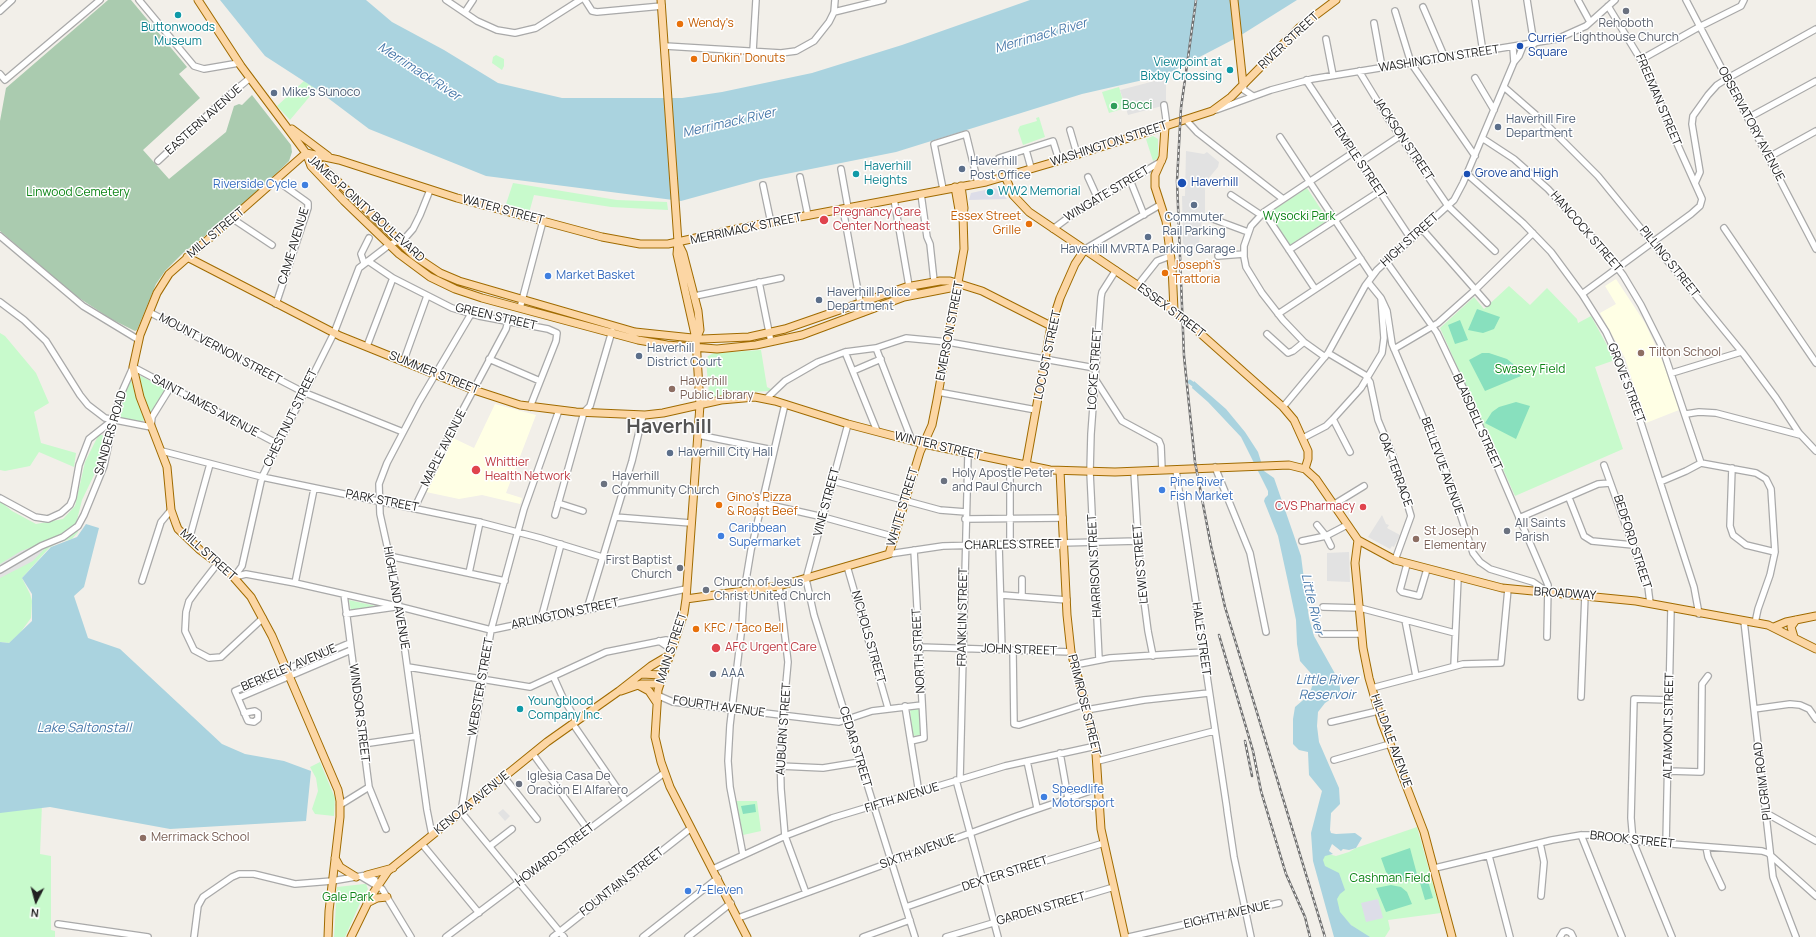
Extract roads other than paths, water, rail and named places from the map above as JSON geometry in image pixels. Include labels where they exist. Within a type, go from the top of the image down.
[{"type":"main road","name":"WATER STREET","points":[[198,0],[239,63],[306,153],[332,158],[430,190],[631,243],[659,245],[678,242]]},
{"type":"main road","points":[[1234,0],[1243,84]]},
{"type":"main road","name":"RIVER STREET","points":[[1243,84],[1300,27],[1336,0]]},
{"type":"main road","points":[[661,3],[678,242]]},
{"type":"main road","points":[[1241,68],[1248,71],[1257,70]]},
{"type":"main road","name":"WASHINGTON STREET","points":[[978,183],[1059,160],[1212,111],[1227,100],[1243,84]]},
{"type":"main road","name":"WATER STREET","points":[[281,120],[309,143],[332,158]]},
{"type":"main road","points":[[1166,126],[1162,161],[1157,170],[1154,181],[1156,193],[1166,221],[1174,310]]},
{"type":"main road","name":"MILL STREET","points":[[306,153],[233,219],[187,256],[169,274],[149,312],[138,340],[133,367],[136,384],[151,427],[162,451],[168,473],[171,510],[178,529],[234,577],[251,597],[263,618],[288,673],[336,786],[340,805],[328,937]]},
{"type":"main road","name":"JAMES P GINTY BOULEVARD","points":[[306,153],[325,169],[398,242],[413,255],[450,278],[635,332],[696,339],[733,339],[796,326],[909,286],[934,281],[950,281],[985,292],[1051,326]]},
{"type":"main road","name":"JAMES P GINTY BOULEVARD","points":[[306,153],[311,166],[389,245],[412,264],[442,283],[477,296],[611,334],[638,340],[696,348],[744,347],[802,334],[917,294],[950,288],[959,284]]},
{"type":"main road","name":"ESSEX STREET","points":[[1004,176],[1013,195],[1022,206],[1053,229],[1174,310],[1283,406],[1292,418],[1308,451],[1308,460],[1305,469]]},
{"type":"main road","name":"MERRIMACK STREET","points":[[678,242],[771,222],[978,183]]},
{"type":"main road","name":"EMERSON STREET","points":[[924,444],[932,425],[959,284],[965,242],[963,216],[959,210],[958,186]]},
{"type":"main road","name":"MAIN STREET","points":[[678,242],[683,252],[694,296],[700,330],[696,339]]},
{"type":"main road","name":"MAIN STREET","points":[[678,242],[677,254],[696,339],[700,405],[686,599],[684,613],[662,675],[657,699],[655,737],[664,773],[747,937]]},
{"type":"main road","name":"LOCUST STREET","points":[[1026,465],[1051,326],[1060,298],[1075,264],[1085,249]]},
{"type":"main road","name":"SUMMER STREET","points":[[187,256],[276,304],[334,333],[404,360],[474,390],[530,407],[643,416],[700,405]]},
{"type":"main road","name":"WINTER STREET","points":[[700,405],[744,397],[766,399],[848,424],[924,444],[968,454],[1060,471],[1134,472],[1265,465],[1289,465],[1305,469]]},
{"type":"main road","name":"WHITE STREET","points":[[686,599],[779,586],[889,554],[920,452],[924,444]]},
{"type":"main road","name":"BROADWAY","points":[[1305,469],[1316,479],[1358,540],[1395,560],[1458,578],[1508,589],[1585,595],[1650,603],[1699,614],[1774,627],[1816,649]]},
{"type":"main road","name":"PRIMROSE STREET","points":[[1060,471],[1066,600],[1071,652],[1096,746],[1100,821],[1125,937]]},
{"type":"main road","name":"HILLDALE AVENUE","points":[[1358,540],[1355,563],[1362,634],[1372,688],[1378,711],[1419,819],[1435,868],[1452,937]]},
{"type":"main road","points":[[1774,627],[1786,622],[1816,616]]},
{"type":"main road","points":[[1794,638],[1791,627],[1796,620]]},
{"type":"main road","name":"KENOZA AVENUE","points":[[351,937],[377,886],[393,868],[533,754],[669,653]]},
{"type":"main road","points":[[639,674],[653,673],[662,675]]},
{"type":"main road","name":"KENOZA AVENUE","points":[[619,691],[637,685],[660,684]]},
{"type":"main road","points":[[637,685],[649,691],[657,699]]},
{"type":"main road","points":[[335,857],[340,867],[362,876],[393,868]]},
{"type":"main road","points":[[367,903],[377,898],[387,897]]},
{"type":"street","points":[[0,11],[12,0]]},
{"type":"street","points":[[0,74],[5,80],[100,0]]},
{"type":"street","points":[[139,0],[194,66],[204,69],[239,63]]},
{"type":"street","points":[[446,0],[477,20],[507,33],[531,30],[580,0]]},
{"type":"street","points":[[465,12],[473,0]]},
{"type":"street","points":[[585,0],[592,11],[596,12],[661,3]]},
{"type":"street","points":[[753,51],[756,0]]},
{"type":"street","points":[[665,46],[781,53],[802,49],[818,36],[829,22],[834,12],[835,0]]},
{"type":"street","points":[[834,12],[883,0]]},
{"type":"street","points":[[1474,0],[1483,52]]},
{"type":"street","points":[[1527,0],[1534,44]]},
{"type":"street","points":[[1578,0],[1590,22]]},
{"type":"street","name":"WASHINGTON STREET","points":[[1212,111],[1252,96],[1306,80],[1382,67],[1513,48],[1564,37],[1590,22],[1615,0]]},
{"type":"street","name":"OBSERVATORY AVENUE","points":[[1686,0],[1816,249]]},
{"type":"street","points":[[1642,59],[1740,6],[1744,0]]},
{"type":"street","name":"FREEMAN STREET","points":[[1608,6],[1642,59],[1675,139],[1702,198],[1700,206],[1652,243]]},
{"type":"street","points":[[1423,7],[1445,58]]},
{"type":"street","points":[[1395,11],[1411,63],[1475,156]]},
{"type":"street","points":[[1374,23],[1382,67]]},
{"type":"street","points":[[1695,184],[1700,172],[1693,136],[1693,116],[1716,85],[1816,29]]},
{"type":"street","points":[[1326,39],[1333,75]]},
{"type":"street","name":"HIGH STREET","points":[[1283,406],[1327,355],[1372,276],[1386,261],[1448,206],[1457,194],[1475,156],[1514,62],[1519,56],[1523,46]]},
{"type":"street","name":"HIGH STREET","points":[[1513,48],[1514,62]]},
{"type":"street","name":"JACKSON STREET","points":[[1359,71],[1400,136],[1448,206],[1495,251]]},
{"type":"street","name":"EASTERN AVENUE","points":[[158,162],[228,96],[250,78]]},
{"type":"street","points":[[1475,78],[1494,110]]},
{"type":"street","name":"TEMPLE STREET","points":[[1306,80],[1411,239]]},
{"type":"street","points":[[1748,118],[1816,81]]},
{"type":"street","points":[[1243,84],[1244,90],[1252,96]]},
{"type":"street","name":"PILLING STREET","points":[[1504,87],[1543,121],[1588,164],[1742,352],[1776,398],[1800,435],[1816,451]]},
{"type":"street","points":[[1164,106],[1166,126]]},
{"type":"street","points":[[1186,120],[1197,132],[1283,199]]},
{"type":"street","points":[[1070,130],[1077,154]]},
{"type":"street","points":[[1769,157],[1816,131]]},
{"type":"street","points":[[943,189],[934,144],[966,134],[978,183]]},
{"type":"street","points":[[1361,162],[1400,136]]},
{"type":"street","points":[[1280,137],[1372,276]]},
{"type":"street","name":"HANCOCK STREET","points":[[1482,138],[1514,159],[1548,189],[1602,248],[1618,269],[1651,324],[1662,347],[1686,414],[1701,463]]},
{"type":"street","points":[[999,158],[1053,141],[1059,160]]},
{"type":"street","points":[[1026,150],[1031,168]]},
{"type":"street","points":[[1354,152],[1262,214],[1248,232],[1244,246],[1244,254],[1246,267],[1253,280],[1278,314],[1304,342],[1368,378]]},
{"type":"street","name":"WINGATE STREET","points":[[1053,229],[1098,199],[1162,161]]},
{"type":"street","points":[[841,169],[859,304],[862,313]]},
{"type":"street","name":"GROVE STREET","points":[[1467,174],[1533,233],[1560,264],[1582,294],[1606,332],[1620,362],[1660,482],[1694,587],[1699,614]]},
{"type":"street","points":[[800,177],[808,216]]},
{"type":"street","points":[[1088,177],[1098,199]]},
{"type":"street","name":"CAME AVENUE","points":[[276,180],[308,203],[308,208],[276,304]]},
{"type":"street","points":[[1130,180],[1144,215]]},
{"type":"street","points":[[763,185],[771,222]]},
{"type":"street","name":"CHESTNUT STREET","points":[[234,577],[242,566],[262,477],[303,392],[334,333],[359,268],[389,245],[398,242],[413,228],[430,190]]},
{"type":"street","points":[[1289,250],[1380,191]]},
{"type":"street","points":[[921,194],[927,238],[930,244],[934,281]]},
{"type":"street","points":[[1231,195],[1262,214],[1289,250],[1315,289]]},
{"type":"street","points":[[894,199],[909,286],[917,294]]},
{"type":"street","points":[[1085,249],[1160,205]]},
{"type":"street","points":[[233,219],[272,245]]},
{"type":"street","points":[[1213,219],[1248,232]]},
{"type":"street","points":[[520,308],[543,221]]},
{"type":"street","points":[[1724,228],[1816,363]]},
{"type":"street","points":[[1422,229],[1487,303]]},
{"type":"street","points":[[1394,349],[1433,326],[1475,290],[1533,233]]},
{"type":"street","points":[[0,236],[83,306],[138,340]]},
{"type":"street","name":"CHESTNUT STREET","points":[[366,262],[361,254],[369,238]]},
{"type":"street","points":[[1582,294],[1652,243]]},
{"type":"street","points":[[1218,256],[1244,254]]},
{"type":"street","points":[[1138,286],[1157,260],[1170,256]]},
{"type":"street","points":[[1278,314],[1360,259]]},
{"type":"street","name":"BLAISDELL STREET","points":[[1386,261],[1433,326],[1466,396],[1548,585],[1547,638]]},
{"type":"street","name":"GREEN STREET","points":[[366,262],[393,278],[452,308],[471,314],[548,329],[557,333],[556,341],[530,407]]},
{"type":"street","name":"LOCKE STREET","points":[[1090,472],[1095,368],[1101,297],[1102,292],[1116,270]]},
{"type":"street","points":[[367,346],[393,278]]},
{"type":"street","points":[[694,296],[781,278]]},
{"type":"street","points":[[759,282],[771,342]]},
{"type":"street","points":[[1303,438],[1326,426],[1333,419],[1368,378],[1379,360],[1384,346],[1384,325],[1381,298],[1368,282]]},
{"type":"street","points":[[404,360],[427,296]]},
{"type":"street","name":"BELLEVUE AVENUE","points":[[1381,298],[1387,311],[1394,349],[1440,457],[1470,547],[1476,558],[1490,569],[1533,582],[1549,593]]},
{"type":"street","points":[[0,302],[24,320],[46,341],[71,383],[88,405],[105,418],[151,427],[152,417],[170,388]]},
{"type":"street","name":"MOUNT VERNON STREET","points":[[149,312],[303,392],[403,432]]},
{"type":"street","name":"HIGHLAND AVENUE","points":[[432,835],[427,810],[400,607],[390,556],[381,522],[379,501],[380,484],[382,474],[403,432],[435,373],[471,314]]},
{"type":"street","name":"MAPLE AVENUE","points":[[415,508],[452,430],[506,329],[508,321]]},
{"type":"street","points":[[555,515],[584,412],[590,406],[614,326]]},
{"type":"street","points":[[1267,334],[1288,353],[1304,342]]},
{"type":"street","points":[[766,399],[778,387],[818,362],[845,352],[876,348],[906,338],[948,342],[1095,368]]},
{"type":"street","points":[[876,348],[912,441]]},
{"type":"street","points":[[845,352],[877,431]]},
{"type":"street","points":[[1672,374],[1742,352]]},
{"type":"street","points":[[853,371],[880,358]]},
{"type":"street","points":[[489,359],[540,381]]},
{"type":"street","name":"SANDERS ROAD","points":[[0,570],[41,546],[63,537],[78,526],[104,466],[121,394],[133,367]]},
{"type":"street","name":"SAINT JAMES AVENUE","points":[[133,367],[278,444]]},
{"type":"street","points":[[1095,378],[1122,421],[1159,441],[1161,446],[1162,470]]},
{"type":"street","name":"OAK TERRACE","points":[[1368,378],[1378,420],[1393,456],[1411,516],[1395,560]]},
{"type":"street","points":[[938,392],[1036,410]]},
{"type":"street","points":[[743,855],[732,802],[729,775],[729,738],[742,626],[744,592],[761,503],[785,404]]},
{"type":"street","name":"WEBSTER STREET","points":[[461,812],[491,630],[517,531],[559,410]]},
{"type":"street","points":[[1686,414],[1699,412],[1716,414],[1800,435]]},
{"type":"street","points":[[587,609],[615,517],[643,416]]},
{"type":"street","points":[[1333,419],[1350,452]]},
{"type":"street","points":[[0,498],[35,517],[48,518],[61,513],[70,505],[73,498],[78,465],[89,439],[114,420]]},
{"type":"street","name":"VINE STREET","points":[[806,579],[848,424]]},
{"type":"street","points":[[698,435],[773,450]]},
{"type":"street","name":"PARK STREET","points":[[162,451],[314,489],[480,522],[517,531],[602,557]]},
{"type":"street","name":"FRANKLIN STREET","points":[[968,454],[958,780],[970,833],[998,937]]},
{"type":"street","points":[[1010,462],[1010,545]]},
{"type":"street","points":[[1660,482],[1686,472],[1701,463],[1756,473],[1766,479],[1771,489],[1775,552],[1770,575],[1758,609],[1755,623]]},
{"type":"street","points":[[189,540],[210,464]]},
{"type":"street","name":"BEDFORD STREET","points":[[1604,465],[1610,483],[1614,488],[1648,587],[1650,603]]},
{"type":"street","points":[[1215,468],[1250,554],[1266,632]]},
{"type":"street","points":[[1732,468],[1730,526],[1733,536],[1746,545],[1775,552]]},
{"type":"street","name":"HALE STREET","points":[[1176,470],[1214,731],[1251,937]]},
{"type":"street","name":"HARRISON STREET","points":[[1090,472],[1099,659]]},
{"type":"street","name":"LEWIS STREET","points":[[1134,472],[1138,541],[1145,611],[1153,656]]},
{"type":"street","points":[[833,481],[966,516],[1009,519],[1063,518]]},
{"type":"street","points":[[1519,518],[1569,498],[1598,484],[1610,483]]},
{"type":"street","points":[[1334,505],[1364,486]]},
{"type":"street","points":[[295,583],[314,489]]},
{"type":"street","points":[[1569,498],[1584,536],[1592,541],[1633,545]]},
{"type":"street","points":[[558,503],[583,511]]},
{"type":"street","points":[[761,503],[823,517],[895,537]]},
{"type":"street","points":[[142,581],[161,522],[164,515],[171,510]]},
{"type":"street","points":[[615,517],[691,524]]},
{"type":"street","points":[[469,573],[480,522]]},
{"type":"street","points":[[1317,524],[1331,546]]},
{"type":"street","points":[[1302,541],[1326,536],[1347,525]]},
{"type":"street","name":"CHARLES STREET","points":[[889,554],[943,546],[1138,541]]},
{"type":"street","points":[[541,619],[561,544]]},
{"type":"street","points":[[999,545],[1002,595],[1002,650]]},
{"type":"street","name":"NORTH STREET","points":[[911,740],[924,738],[914,550]]},
{"type":"street","points":[[390,556],[505,581]]},
{"type":"street","points":[[218,563],[189,601],[185,624],[189,641],[194,650],[201,655],[215,659],[221,657],[263,618]]},
{"type":"street","points":[[1407,564],[1400,590],[1419,596],[1426,569]]},
{"type":"street","name":"NICHOLS STREET","points":[[847,566],[888,708]]},
{"type":"street","name":"ARLINGTON STREET","points":[[234,577],[246,574],[295,583],[491,630],[686,589]]},
{"type":"street","points":[[1454,666],[1458,578]]},
{"type":"street","name":"CEDAR STREET","points":[[806,579],[814,615],[916,937]]},
{"type":"street","points":[[1022,579],[1022,596]]},
{"type":"street","name":"AUBURN STREET","points":[[779,586],[788,662],[780,766],[785,836],[806,893]]},
{"type":"street","points":[[1372,688],[1473,662],[1501,663],[1508,589]]},
{"type":"street","name":"WINDSOR STREET","points":[[344,594],[369,787],[386,829]]},
{"type":"street","points":[[1002,595],[1066,600]]},
{"type":"street","points":[[1581,697],[1585,595]]},
{"type":"street","points":[[346,614],[400,607]]},
{"type":"street","points":[[1324,607],[1360,608],[1455,633]]},
{"type":"street","name":"ALTAMONT STREET","points":[[1666,844],[1671,608]]},
{"type":"street","points":[[1405,620],[1416,676]]},
{"type":"street","name":"PILGRIM ROAD","points":[[1744,621],[1774,879],[1796,937]]},
{"type":"street","points":[[1322,634],[1362,634]]},
{"type":"street","points":[[408,667],[530,687],[554,678],[606,652],[659,641],[666,640],[673,642]]},
{"type":"street","points":[[659,641],[669,653]]},
{"type":"street","name":"BERKELEY AVENUE","points":[[238,698],[350,643]]},
{"type":"street","name":"JOHN STREET","points":[[919,647],[1071,652]]},
{"type":"street","name":"BERKELEY AVENUE","points":[[244,713],[235,691],[351,650]]},
{"type":"street","points":[[1013,651],[1014,724],[1019,725],[1086,707],[1209,693]]},
{"type":"street","points":[[1074,665],[1099,659],[1203,652]]},
{"type":"street","points":[[1668,771],[1701,772],[1702,684],[1708,676]]},
{"type":"street","points":[[554,678],[575,722],[626,801]]},
{"type":"street","name":"FOURTH AVENUE","points":[[657,699],[839,722],[872,711],[922,705]]},
{"type":"street","points":[[1669,700],[1634,699],[1631,818],[1633,841],[1672,937]]},
{"type":"street","points":[[1754,709],[1790,704],[1800,705],[1809,709],[1816,719]]},
{"type":"street","points":[[905,706],[919,793]]},
{"type":"street","points":[[1331,722],[1378,711]]},
{"type":"street","points":[[1098,761],[1214,731]]},
{"type":"street","points":[[363,744],[417,736]]},
{"type":"street","points":[[1334,760],[1390,744]]},
{"type":"street","name":"FIFTH AVENUE","points":[[713,869],[785,836],[826,820],[874,807],[958,780],[1027,761],[1096,746]]},
{"type":"street","points":[[1060,753],[1068,798]]},
{"type":"street","points":[[533,754],[588,830]]},
{"type":"street","points":[[1027,761],[1037,808]]},
{"type":"street","points":[[780,766],[823,768],[860,762]]},
{"type":"street","name":"HOWARD STREET","points":[[446,937],[664,773]]},
{"type":"street","points":[[504,777],[537,819]]},
{"type":"street","points":[[340,805],[369,787]]},
{"type":"street","name":"SIXTH AVENUE","points":[[738,918],[1037,808],[1099,788]]},
{"type":"street","points":[[461,812],[564,937]]},
{"type":"street","points":[[1766,813],[1816,841]]},
{"type":"street","name":"FOUNTAIN STREET","points":[[553,937],[691,828]]},
{"type":"street","points":[[490,846],[512,829]]},
{"type":"street","points":[[1581,834],[1622,937]]},
{"type":"street","name":"BROOK STREET","points":[[1435,868],[1581,834],[1633,841],[1762,851],[1771,856],[1816,896]]},
{"type":"street","name":"DEXTER STREET","points":[[906,907],[983,880],[1104,843]]},
{"type":"street","points":[[1540,843],[1544,862],[1540,896]]},
{"type":"street","points":[[422,844],[479,913]]},
{"type":"street","points":[[1706,847],[1708,857],[1722,887]]},
{"type":"street","points":[[1488,856],[1510,937]]},
{"type":"street","points":[[194,937],[199,902],[208,892],[232,877],[247,873],[295,884],[332,881],[362,876],[375,880],[377,886],[382,889],[410,937]]},
{"type":"street","points":[[643,937],[718,878]]},
{"type":"street","name":"GARDEN STREET","points":[[946,937],[1114,887]]},
{"type":"street","points":[[688,937],[731,903]]},
{"type":"street","name":"EIGHTH AVENUE","points":[[1129,937],[1279,903]]},
{"type":"street","points":[[863,937],[910,920]]},
{"type":"street","points":[[58,924],[118,935],[148,937]]},
{"type":"street","points":[[1560,937],[1563,932],[1567,931],[1571,933],[1573,937]]},
{"type":"water","name":"Merrimack River","points":[[220,0],[366,0],[392,22],[444,50],[498,83],[562,98],[682,98],[722,92],[812,73],[902,45],[1030,0],[1297,0],[1238,37],[1165,75],[1082,94],[896,152],[761,179],[681,201],[486,176],[369,129],[316,89],[265,56]]},
{"type":"water","name":"Little River Reservoir","points":[[1194,381],[1226,409],[1245,432],[1258,452],[1264,471],[1274,478],[1301,556],[1309,618],[1314,636],[1338,679],[1340,688],[1340,693],[1325,703],[1318,712],[1317,726],[1319,742],[1339,788],[1340,804],[1331,813],[1330,830],[1331,833],[1336,834],[1355,833],[1362,838],[1356,848],[1349,850],[1343,849],[1341,851],[1332,844],[1329,851],[1333,854],[1325,856],[1323,860],[1325,866],[1339,873],[1345,890],[1337,899],[1340,912],[1351,925],[1370,937],[1334,937],[1313,861],[1311,833],[1322,791],[1309,775],[1308,752],[1299,750],[1293,744],[1293,719],[1295,707],[1309,695],[1315,678],[1300,661],[1297,644],[1296,620],[1278,536],[1264,501],[1268,495],[1268,491],[1241,437],[1208,402],[1192,388]]},
{"type":"water","name":"Lake Saltonstall","points":[[86,524],[99,528],[84,587],[74,596],[88,638],[120,649],[222,744],[245,754],[284,761],[311,771],[306,821],[170,829],[50,807],[0,813],[0,642],[9,643],[32,621],[32,594],[22,578],[51,547],[77,537]]},
{"type":"waterway","name":"Little River","points":[[1190,382],[1197,387]]},
{"type":"railway","points":[[1196,0],[1181,108],[1177,181],[1184,356],[1195,462],[1211,546],[1225,607],[1325,937]]},
{"type":"railway","points":[[1219,635],[1253,751],[1261,791],[1279,851],[1286,874],[1305,917],[1310,937]]},
{"type":"railway","points":[[1245,741],[1252,776]]},
{"type":"place","name":"Rehoboth Lighthouse Church","points":[[1626,11]]},
{"type":"place","name":"Buttonwoods Museum","points":[[178,15]]},
{"type":"place","name":"Wendy's","points":[[680,24]]},
{"type":"place","name":"Currier Square","points":[[1520,46]]},
{"type":"place","name":"Dunkin' Donuts","points":[[694,59]]},
{"type":"place","name":"Viewpoint at Bixby Crossing","points":[[1230,70]]},
{"type":"place","name":"Mike's Sunoco","points":[[274,93]]},
{"type":"place","name":"Bocci","points":[[1114,106]]},
{"type":"place","name":"Haverhill Fire Department","points":[[1498,127]]},
{"type":"place","name":"Haverhill Post Office","points":[[962,169]]},
{"type":"place","name":"Haverhill Heights","points":[[856,174]]},
{"type":"place","name":"Grove and High","points":[[1467,174]]},
{"type":"place","name":"Haverhill","points":[[1182,183]]},
{"type":"place","name":"Riverside Cycle","points":[[305,185]]},
{"type":"place","name":"WW2 Memorial","points":[[990,192]]},
{"type":"place","name":"Commuter Rail Parking","points":[[1194,205]]},
{"type":"place","name":"Pregnancy Care Center Northeast","points":[[824,220]]},
{"type":"place","name":"Essex Street Grille","points":[[1029,224]]},
{"type":"place","name":"Haverhill MVRTA Parking Garage","points":[[1148,237]]},
{"type":"place","name":"Joseph's Trattoria","points":[[1165,273]]},
{"type":"place","name":"Market Basket","points":[[548,276]]},
{"type":"place","name":"Haverhill Police Department","points":[[819,300]]},
{"type":"place","name":"Tilton School","points":[[1641,353]]},
{"type":"place","name":"Haverhill District Court","points":[[639,356]]},
{"type":"place","name":"Haverhill Public Library","points":[[672,389]]},
{"type":"place","name":"Haverhill City Hall","points":[[670,453]]},
{"type":"place","name":"Whittier Health Network","points":[[476,470]]},
{"type":"place","name":"Holy Apostle Peter and Paul Church","points":[[944,481]]},
{"type":"place","name":"Haverhill Community Church","points":[[604,484]]},
{"type":"place","name":"Pine River Fish Market","points":[[1162,490]]},
{"type":"place","name":"Gino's Pizza & Roast Beef","points":[[719,505]]},
{"type":"place","name":"CVS Pharmacy","points":[[1363,507]]},
{"type":"place","name":"All Saints Parish","points":[[1507,531]]},
{"type":"place","name":"Caribbean Supermarket","points":[[721,536]]},
{"type":"place","name":"St Joseph Elementary","points":[[1416,539]]},
{"type":"place","name":"First Baptist Church","points":[[680,568]]},
{"type":"place","name":"Church of Jesus Christ United Church","points":[[706,590]]},
{"type":"place","name":"KFC / Taco Bell","points":[[696,629]]},
{"type":"place","name":"AFC Urgent Care","points":[[716,648]]},
{"type":"place","name":"AAA","points":[[713,674]]},
{"type":"place","name":"Youngblood Company Inc.","points":[[520,709]]},
{"type":"place","name":"Iglesia Casa De Oración El Alfarero","points":[[519,784]]},
{"type":"place","name":"Speedlife Motorsport","points":[[1044,797]]},
{"type":"place","name":"Merrimack School","points":[[143,838]]},
{"type":"place","name":"7-Eleven","points":[[688,891]]},
{"type":"district","name":"Haverhill","points":[[669,427]]},
{"type":"park label","name":"Linwood Cemetery","points":[[78,193]]},
{"type":"park label","name":"Wysocki Park","points":[[1299,217]]},
{"type":"park label","name":"Swasey Field","points":[[1530,370]]},
{"type":"park label","name":"Cashman Field","points":[[1390,879]]},
{"type":"park label","name":"Gale Park","points":[[348,898]]}]
